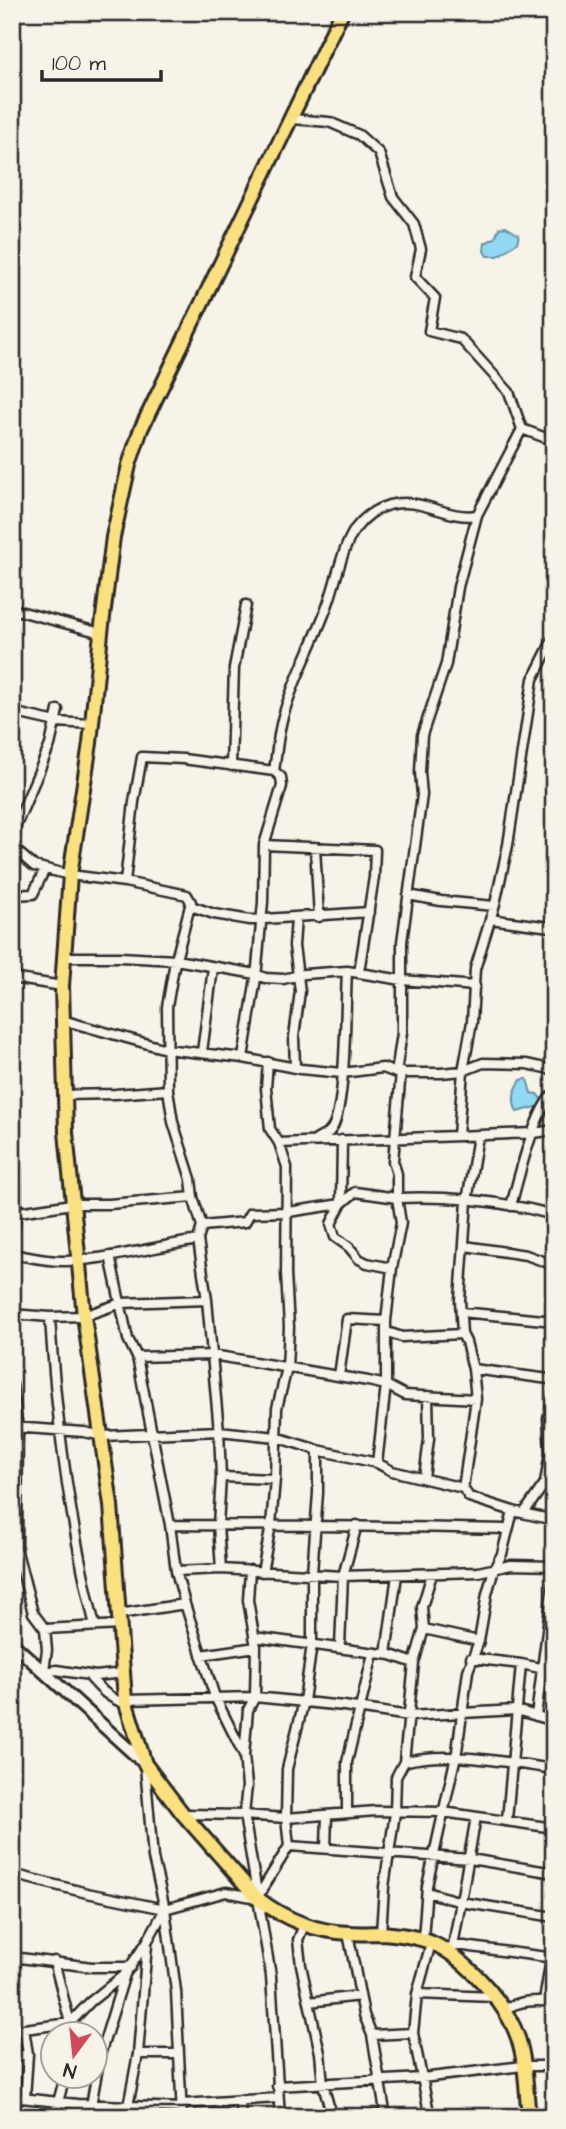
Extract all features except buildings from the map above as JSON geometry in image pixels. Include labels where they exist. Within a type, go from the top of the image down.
[{"type":"main road","points":[[342,12],[141,429],[129,465],[113,537],[62,957],[64,1095],[72,1204],[84,1316],[111,1505],[125,1702],[145,1764],[183,1814],[257,1898],[269,1907],[304,1925],[348,1933],[381,1933],[427,1941],[450,1949],[504,2010],[518,2038],[529,2117]]},
{"type":"street","points":[[292,119],[329,122],[359,135],[379,153],[393,197],[414,224],[421,249],[415,277],[435,298],[429,331],[461,339],[509,392],[522,429],[477,515],[458,587],[446,664],[422,736],[422,795],[402,942],[402,1033],[393,1161],[397,1174],[401,1223],[386,1321],[386,1385],[377,1463]]},
{"type":"street","points":[[522,429],[554,441]]},
{"type":"street","points":[[274,771],[283,714],[324,615],[340,571],[344,549],[356,527],[369,513],[389,505],[414,502],[464,517],[477,515]]},
{"type":"street","points":[[231,766],[234,668],[246,605]]},
{"type":"street","points":[[12,609],[101,633]]},
{"type":"street","points":[[458,1135],[475,969],[491,919],[508,845],[533,679],[554,637]]},
{"type":"street","points":[[12,835],[50,745],[58,710]]},
{"type":"street","points":[[12,712],[56,722],[92,724]]},
{"type":"street","points":[[125,882],[142,757],[183,759],[274,771],[281,777],[282,786],[264,845],[256,974],[243,1058]]},
{"type":"street","points":[[264,845],[375,850],[369,912],[359,972]]},
{"type":"street","points":[[12,847],[34,866],[70,875],[125,882],[187,895],[190,898],[191,905],[167,1007],[166,1049],[173,1122],[202,1226],[198,1240],[207,1300],[219,1431],[221,1477],[218,1525],[221,1569]]},
{"type":"street","points":[[315,847],[319,917]]},
{"type":"street","points":[[12,895],[33,894],[45,869]]},
{"type":"street","points":[[408,895],[494,906]]},
{"type":"street","points":[[191,905],[238,919],[319,917],[369,912]]},
{"type":"street","points":[[491,919],[550,927],[554,916]]},
{"type":"street","points":[[295,1067],[294,1037],[299,976],[294,946],[296,918]]},
{"type":"street","points":[[62,957],[176,960],[256,974],[265,978],[283,979],[346,971],[402,980],[475,986]]},
{"type":"street","points":[[202,1052],[213,968]]},
{"type":"street","points":[[314,1141],[331,1131],[339,1112],[346,971]]},
{"type":"street","points":[[12,978],[62,986]]},
{"type":"street","points":[[62,1020],[166,1049],[342,1073],[383,1068],[398,1072],[463,1071],[483,1063],[527,1064],[554,1070]]},
{"type":"street","points":[[262,1572],[271,1525],[277,1408],[287,1368],[289,1326],[286,1273],[287,1167],[279,1143],[270,1129],[266,1087],[268,1062]]},
{"type":"street","points":[[64,1095],[168,1090]]},
{"type":"street","points":[[511,1206],[534,1133],[547,1099],[554,1093]]},
{"type":"street","points":[[279,1143],[478,1136],[554,1130]]},
{"type":"street","points":[[12,1133],[17,1173],[12,1242]]},
{"type":"street","points":[[463,1488],[476,1399],[473,1369],[462,1334],[460,1300],[467,1200],[478,1136]]},
{"type":"street","points":[[341,1204],[342,1140]]},
{"type":"street","points":[[392,1268],[359,1259],[335,1237],[331,1223],[341,1204],[355,1192],[397,1198],[444,1197],[554,1215]]},
{"type":"street","points":[[14,1213],[72,1204],[109,1204],[193,1197]]},
{"type":"street","points":[[202,1226],[245,1222],[250,1213],[288,1212],[341,1204]]},
{"type":"street","points":[[12,1254],[42,1260],[78,1260],[198,1240]]},
{"type":"street","points":[[465,1246],[526,1255],[554,1265]]},
{"type":"street","points":[[110,1256],[128,1339],[137,1357],[185,1604],[215,1697],[244,1755]]},
{"type":"street","points":[[12,1314],[84,1316],[121,1303],[207,1300]]},
{"type":"street","points":[[461,1312],[554,1321]]},
{"type":"street","points":[[50,1317],[53,1385],[82,1572],[95,1626]]},
{"type":"street","points":[[339,1376],[347,1319],[386,1321]]},
{"type":"street","points":[[387,1332],[402,1337],[462,1334]]},
{"type":"street","points":[[137,1357],[212,1355],[386,1385],[405,1395],[476,1399]]},
{"type":"street","points":[[473,1369],[549,1379],[554,1382]]},
{"type":"street","points":[[12,1385],[17,1552],[33,1613],[45,1629],[45,1671]]},
{"type":"street","points":[[524,1513],[545,1483],[552,1453],[548,1418],[554,1393]]},
{"type":"street","points":[[424,1478],[429,1439],[428,1396]]},
{"type":"street","points":[[15,1428],[103,1436],[219,1431],[276,1437],[318,1450],[377,1463],[392,1471],[463,1488],[470,1497],[513,1511],[554,1520]]},
{"type":"street","points":[[257,1898],[289,1846],[286,1818],[288,1769],[304,1701],[312,1644],[312,1573],[317,1527],[318,1450]]},
{"type":"street","points":[[221,1477],[275,1479]]},
{"type":"street","points":[[430,2117],[413,2033],[427,1941],[426,1892],[456,1757],[471,1658],[479,1641],[487,1594],[494,1569],[502,1554],[513,1511]]},
{"type":"street","points":[[170,1525],[357,1525],[507,1530]]},
{"type":"street","points":[[340,1647],[343,1576],[357,1525]]},
{"type":"street","points":[[177,1571],[221,1569],[343,1576],[432,1574],[511,1566],[554,1566]]},
{"type":"street","points":[[250,1570],[248,1600],[256,1647],[255,1697],[248,1710],[244,1755],[247,1786],[244,1815],[271,1976],[280,2117]]},
{"type":"street","points":[[386,1654],[397,1574]]},
{"type":"street","points":[[381,1933],[388,1853],[395,1813],[396,1777],[404,1762],[414,1663],[424,1629],[422,1607],[432,1574]]},
{"type":"street","points":[[536,1716],[554,1576]]},
{"type":"street","points":[[45,1629],[95,1626],[185,1604]]},
{"type":"street","points":[[424,1629],[479,1641]]},
{"type":"street","points":[[254,1637],[386,1654],[414,1663]]},
{"type":"street","points":[[12,1643],[145,1764],[153,1858],[165,1909],[176,1990],[182,2110]]},
{"type":"street","points":[[201,1655],[256,1647]]},
{"type":"street","points":[[347,1812],[347,1762],[373,1654]]},
{"type":"street","points":[[471,1658],[554,1671]]},
{"type":"street","points":[[507,1820],[521,1664]]},
{"type":"street","points":[[45,1671],[88,1675],[123,1672]]},
{"type":"street","points":[[88,1675],[103,1693],[112,1699],[125,1702],[255,1697],[409,1716],[516,1710],[554,1721]]},
{"type":"street","points":[[404,1762],[456,1757],[554,1769]]},
{"type":"street","points":[[183,1814],[286,1818],[347,1812],[443,1812],[554,1828]]},
{"type":"street","points":[[326,1848],[327,1815]]},
{"type":"street","points":[[477,1817],[450,1949],[552,1958]]},
{"type":"street","points":[[289,1846],[470,1859],[554,1872]]},
{"type":"street","points":[[12,1874],[165,1909],[226,1892],[257,1898]]},
{"type":"street","points":[[426,1892],[461,1902],[554,1917]]},
{"type":"street","points":[[89,2117],[100,2056],[128,1971],[165,1909]]},
{"type":"street","points":[[304,1925],[298,1940],[301,1965],[320,2053],[323,2084],[332,2116],[386,2116],[372,2035],[359,1996],[348,1933]]},
{"type":"street","points":[[504,2010],[518,2003],[549,2001],[554,1941]]},
{"type":"street","points":[[126,2117],[138,2054],[147,1942]]},
{"type":"street","points":[[12,1957],[128,1971]]},
{"type":"street","points":[[54,1961],[69,2021]]},
{"type":"street","points":[[72,2021],[90,2002],[128,1971]]},
{"type":"street","points":[[417,1994],[494,1997]]},
{"type":"street","points":[[309,2002],[359,1996]]},
{"type":"street","points":[[24,2098],[28,2054],[24,2029],[38,2027]]},
{"type":"street","points":[[372,2035],[413,2033]]},
{"type":"street","points":[[12,2057],[28,2054]]},
{"type":"street","points":[[138,2054],[178,2054]]},
{"type":"street","points":[[277,2086],[422,2077],[523,2066],[554,2066]]},
{"type":"street","points":[[54,2117],[62,2090]]},
{"type":"street","points":[[12,2098],[182,2110],[240,2100],[278,2098]]},
{"type":"street","points":[[240,2100],[241,2117]]},
{"type":"water","points":[[506,227],[519,235],[517,243],[498,256],[487,256],[484,251],[485,243],[495,238],[499,228]]},
{"type":"water","points":[[527,1079],[531,1093],[537,1094],[543,1101],[541,1106],[517,1112],[514,1104],[515,1092],[521,1080]]}]
